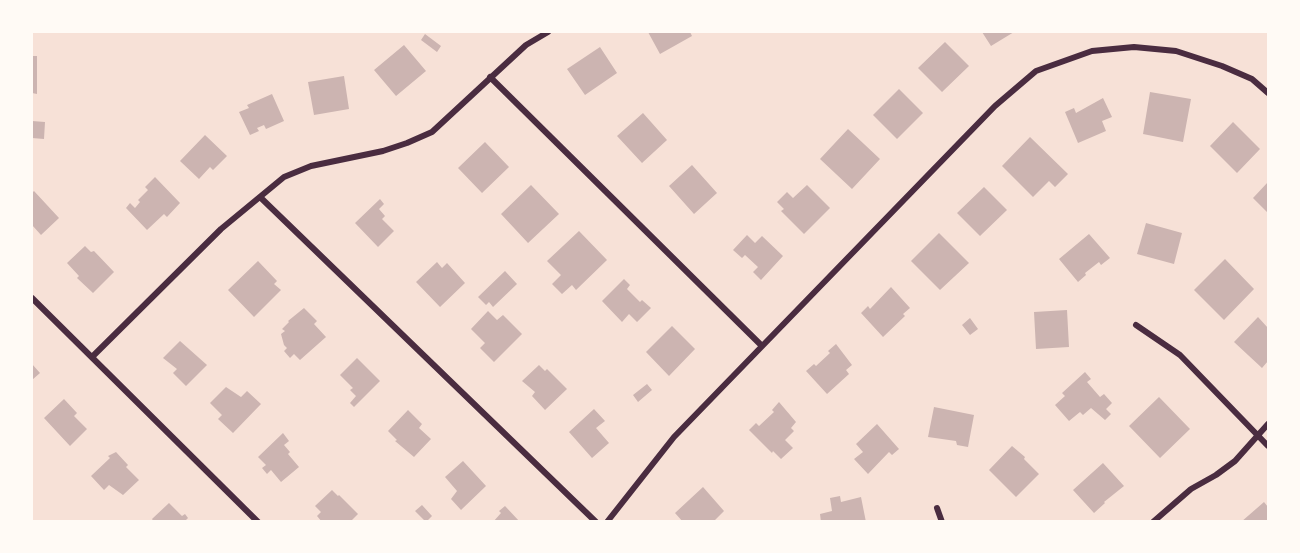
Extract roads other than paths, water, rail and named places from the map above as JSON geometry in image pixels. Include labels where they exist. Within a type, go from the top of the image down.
[{"type":"street","points":[[92,357],[221,230],[284,177],[311,166],[383,151],[432,132],[526,45],[548,32]]},
{"type":"street","points":[[607,522],[674,437],[994,106],[1036,71],[1092,51],[1134,47],[1176,51],[1222,66],[1252,79],[1269,93]]},
{"type":"street","points":[[490,77],[762,346]]},
{"type":"street","points":[[260,197],[596,522]]},
{"type":"street","points":[[32,298],[258,522]]},
{"type":"street","points":[[1136,325],[1180,355],[1269,446]]},
{"type":"street","points":[[1153,522],[1191,489],[1216,476],[1235,461],[1269,424]]},
{"type":"street","points":[[936,508],[942,522]]}]
